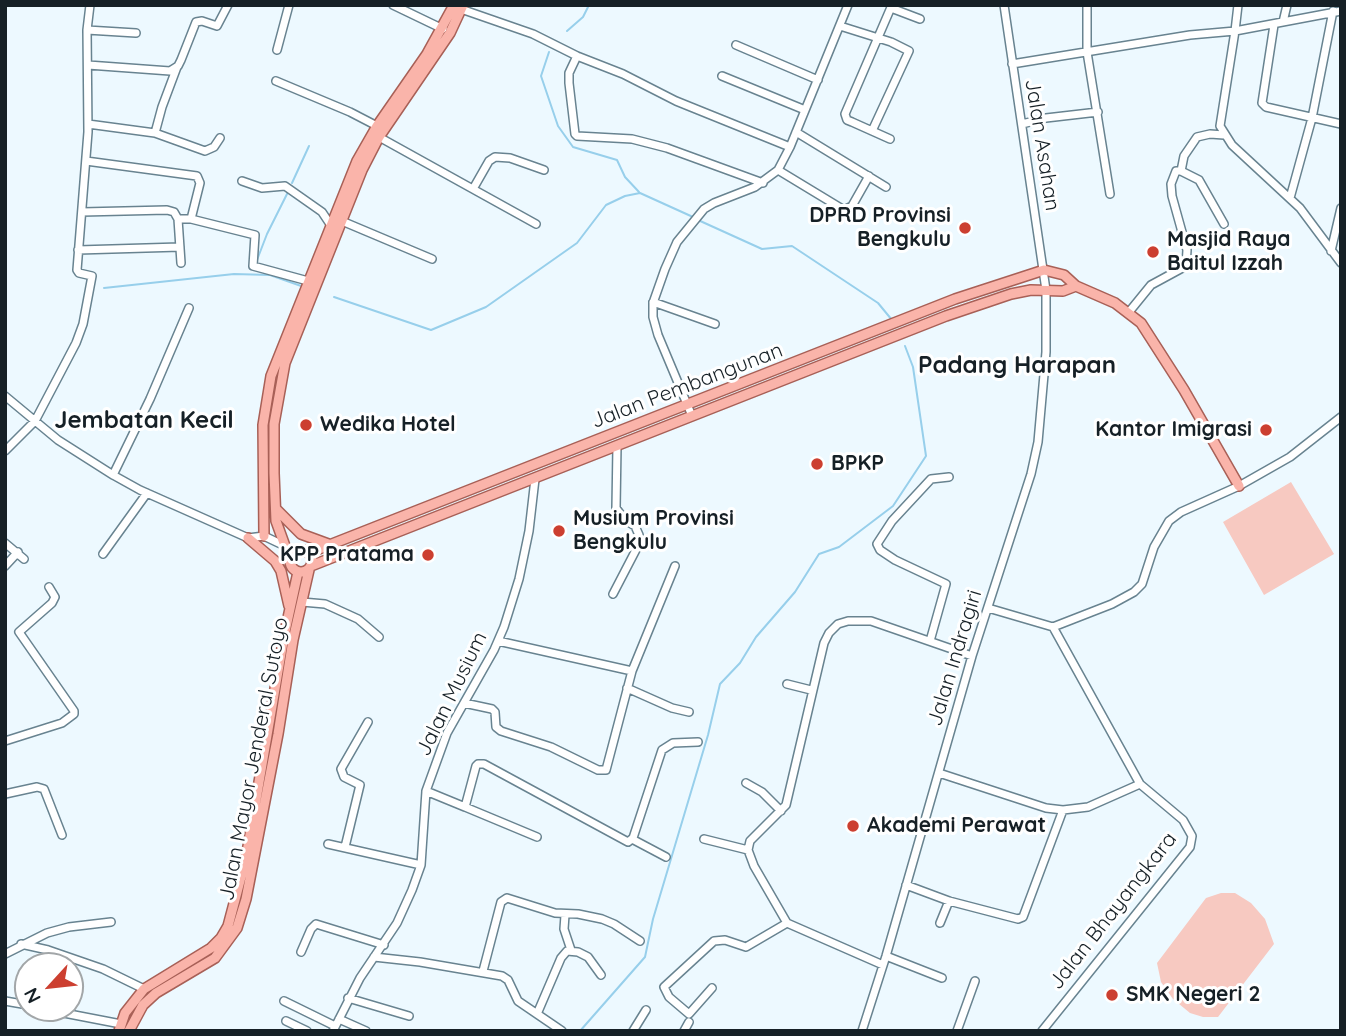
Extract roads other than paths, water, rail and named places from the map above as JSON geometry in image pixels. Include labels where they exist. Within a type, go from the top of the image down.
[{"type":"main road","points":[[285,546],[276,521],[274,424],[285,363],[357,161],[377,126],[459,6]]},
{"type":"main road","points":[[264,536],[263,425],[271,376],[335,221],[379,137],[438,52],[459,6]]},
{"type":"main road","points":[[1044,270],[1064,275],[1076,286],[1097,293],[1129,312],[1141,323],[1161,352],[1239,486]]},
{"type":"main road","name":"Jalan Pembangunan","points":[[309,553],[954,299],[1044,270]]},
{"type":"main road","name":"Jalan Pembangunan","points":[[310,568],[850,354],[991,301],[1031,290],[1063,291],[1076,286]]},
{"type":"main road","points":[[845,344],[850,354]]},
{"type":"main road","points":[[534,465],[534,479]]},
{"type":"main road","points":[[276,509],[301,534],[331,545]]},
{"type":"main road","points":[[248,538],[275,561],[281,571],[290,611]]},
{"type":"main road","points":[[301,550],[309,553],[312,560],[310,568],[298,572],[293,569],[290,564],[292,554],[301,550]]},
{"type":"main road","name":"Jalan Mayor Jenderal Sutoyo","points":[[129,1031],[149,999],[215,958],[237,929],[246,899],[293,640],[310,568]]},
{"type":"main road","name":"Jalan Mayor Jenderal Sutoyo","points":[[120,1028],[130,1004],[144,989],[211,948],[229,926],[246,858],[298,572]]},
{"type":"street","points":[[5,451],[34,421],[76,343],[90,288],[92,274],[77,271],[88,124],[87,30],[90,5]]},
{"type":"street","points":[[155,133],[177,66],[196,22],[202,21],[217,26],[228,5]]},
{"type":"street","points":[[277,50],[289,5]]},
{"type":"street","points":[[393,5],[443,29]]},
{"type":"street","points":[[692,416],[658,335],[653,317],[653,302],[673,250],[704,209],[762,183],[778,170],[848,5]]},
{"type":"street","name":"Jalan Asahan","points":[[1004,5],[1046,290]]},
{"type":"street","points":[[1087,5],[1087,52],[1110,194]]},
{"type":"street","points":[[1238,5],[1220,126],[1224,135],[1250,164],[1300,208],[1341,263]]},
{"type":"street","points":[[1283,22],[1287,5]]},
{"type":"street","points":[[459,6],[533,34],[676,101],[790,147]]},
{"type":"street","points":[[890,139],[847,120],[845,114],[891,7],[920,19]]},
{"type":"street","points":[[1012,64],[1190,35],[1235,32],[1337,11],[1290,198]]},
{"type":"street","points":[[1274,25],[1262,103],[1266,107],[1341,124]]},
{"type":"street","points":[[840,26],[908,48],[909,53],[872,131]]},
{"type":"street","points":[[87,30],[136,33]]},
{"type":"street","points":[[736,45],[818,80]]},
{"type":"street","points":[[577,56],[569,73],[577,136],[632,139],[667,148],[762,183]]},
{"type":"street","points":[[88,65],[164,71],[170,71],[177,66]]},
{"type":"street","points":[[722,76],[805,110]]},
{"type":"street","points":[[276,81],[340,107],[377,126]]},
{"type":"street","points":[[1022,124],[1046,118],[1098,113]]},
{"type":"street","points":[[88,124],[155,133],[205,150],[214,146],[220,138]]},
{"type":"street","points":[[796,132],[886,187]]},
{"type":"street","points":[[1181,171],[1184,156],[1197,137],[1224,135]]},
{"type":"street","points":[[379,137],[537,224]]},
{"type":"street","points":[[473,189],[489,161],[495,157],[510,158],[544,170]]},
{"type":"street","points":[[86,161],[197,176],[200,183],[191,219]]},
{"type":"street","points":[[778,170],[844,210],[852,206],[869,176]]},
{"type":"street","points":[[1129,312],[1151,285],[1186,266],[1187,250],[1171,184],[1176,171],[1181,171],[1203,185],[1224,224]]},
{"type":"street","points":[[242,181],[262,188],[285,186],[335,221],[432,259]]},
{"type":"street","points":[[1331,251],[1341,208]]},
{"type":"street","points":[[82,212],[167,210],[175,213],[178,219],[181,263]]},
{"type":"street","points":[[178,219],[191,219],[255,235],[254,266],[308,281]]},
{"type":"street","points":[[78,250],[180,247]]},
{"type":"street","name":"Jalan Indragiri","points":[[862,1031],[972,656],[1036,457],[1046,352],[1046,290]]},
{"type":"street","points":[[653,302],[715,324]]},
{"type":"street","points":[[113,475],[150,399],[189,308]]},
{"type":"street","points":[[5,396],[58,440],[113,475],[248,538],[264,536],[285,546],[292,554]]},
{"type":"street","points":[[988,608],[1053,627],[1119,601],[1134,592],[1144,581],[1154,547],[1169,521],[1181,512],[1239,486],[1290,457],[1341,417]]},
{"type":"street","points":[[613,594],[639,544],[635,526],[618,514],[616,508],[617,446]]},
{"type":"street","points":[[930,641],[946,584],[895,560],[880,551],[877,544],[892,521],[931,479],[949,477]]},
{"type":"street","name":"Jalan Musium","points":[[336,1025],[348,998],[384,945],[404,909],[421,865],[426,791],[447,733],[498,641],[519,579],[529,531],[534,479]]},
{"type":"street","points":[[103,554],[147,493]]},
{"type":"street","points":[[5,543],[21,556],[5,566]]},
{"type":"street","points":[[464,703],[492,709],[495,712],[496,727],[501,732],[551,747],[602,771],[607,768],[632,671],[675,566]]},
{"type":"street","points":[[5,741],[62,723],[74,714],[19,632],[52,603],[55,597],[49,587]]},
{"type":"street","points":[[302,602],[325,604],[358,619],[379,637]]},
{"type":"street","points":[[883,965],[787,923],[762,883],[748,850],[750,841],[781,811],[789,797],[811,690],[824,643],[838,624],[858,620],[871,621],[972,656]]},
{"type":"street","points":[[939,774],[1063,810],[1088,807],[1140,784],[1053,627]]},
{"type":"street","points":[[498,641],[632,671]]},
{"type":"street","points":[[787,684],[811,690]]},
{"type":"street","points":[[627,688],[672,708],[689,712]]},
{"type":"street","points":[[345,846],[360,789],[358,783],[344,777],[341,769],[368,722]]},
{"type":"street","points":[[632,839],[662,750],[673,743],[698,742]]},
{"type":"street","points":[[465,807],[476,766],[484,764],[624,841],[632,839],[666,857]]},
{"type":"street","points":[[746,783],[762,792],[781,811]]},
{"type":"street","name":"Jalan Bhayangkara","points":[[1042,1031],[1190,848],[1192,836],[1189,828],[1140,784]]},
{"type":"street","points":[[5,794],[37,786],[44,789],[62,835]]},
{"type":"street","points":[[426,791],[537,837]]},
{"type":"street","points":[[906,885],[949,901],[1018,919],[1023,917],[1063,810]]},
{"type":"street","points":[[704,839],[748,850]]},
{"type":"street","points":[[328,844],[421,865]]},
{"type":"street","points":[[483,971],[503,899],[565,915],[578,914],[602,919],[640,941]]},
{"type":"street","points":[[940,923],[949,901]]},
{"type":"street","points":[[565,915],[564,929],[571,950]]},
{"type":"street","points":[[5,943],[8,953],[40,935],[68,927],[111,922]]},
{"type":"street","points":[[301,952],[316,923],[384,945]]},
{"type":"street","points":[[712,988],[690,1014],[669,997],[664,987],[714,941],[725,940],[746,947],[787,923]]},
{"type":"street","points":[[21,944],[89,963],[144,989]]},
{"type":"street","points":[[537,1014],[561,958],[567,951],[588,957],[601,975]]},
{"type":"street","points":[[886,956],[942,978]]},
{"type":"street","points":[[374,957],[483,971],[502,976],[508,979],[518,1001],[562,1031]]},
{"type":"street","points":[[957,1031],[975,981]]},
{"type":"street","points":[[348,998],[409,1016]]},
{"type":"street","points":[[284,1000],[336,1025],[366,1031]]},
{"type":"street","points":[[633,1031],[646,1010]]},
{"type":"street","points":[[84,1019],[120,1028]]},
{"type":"street","points":[[286,1021],[307,1031]]},
{"type":"street","points":[[684,1031],[689,1022]]},
{"type":"waterway","points":[[567,31],[583,17],[589,5]]},
{"type":"waterway","points":[[549,52],[541,76],[558,126],[573,147],[617,160],[625,177],[639,192]]},
{"type":"waterway","points":[[292,183],[309,146]]},
{"type":"waterway","points":[[257,260],[288,192]]},
{"type":"waterway","points":[[334,297],[431,330],[486,307],[577,243],[606,205],[625,196],[640,193],[693,217]]},
{"type":"waterway","points":[[698,220],[762,249],[792,246],[878,303],[892,320]]},
{"type":"waterway","points":[[104,288],[234,274],[270,275],[304,287]]},
{"type":"waterway","points":[[580,1031],[645,957],[653,919],[708,735],[720,684],[740,663],[756,637],[795,592],[819,554],[839,547],[893,506],[926,456],[913,367],[905,346]]},
{"type":"place","name":"DPRD Provinsi Bengkulu","points":[[965,228]]},
{"type":"place","name":"Masjid Raya Baitul Izzah","points":[[1153,252]]},
{"type":"place","name":"Wedika Hotel","points":[[306,425]]},
{"type":"place","name":"Kantor Imigrasi","points":[[1266,430]]},
{"type":"place","name":"BPKP","points":[[817,464]]},
{"type":"place","name":"Musium Provinsi Bengkulu","points":[[559,531]]},
{"type":"place","name":"KPP Pratama","points":[[428,555]]},
{"type":"place","name":"Akademi Perawat","points":[[853,826]]},
{"type":"place","name":"SMK Negeri 2","points":[[1112,995]]},
{"type":"district","name":"Padang Harapan","points":[[1017,366]]},
{"type":"district","name":"Jembatan Kecil","points":[[144,421]]}]
